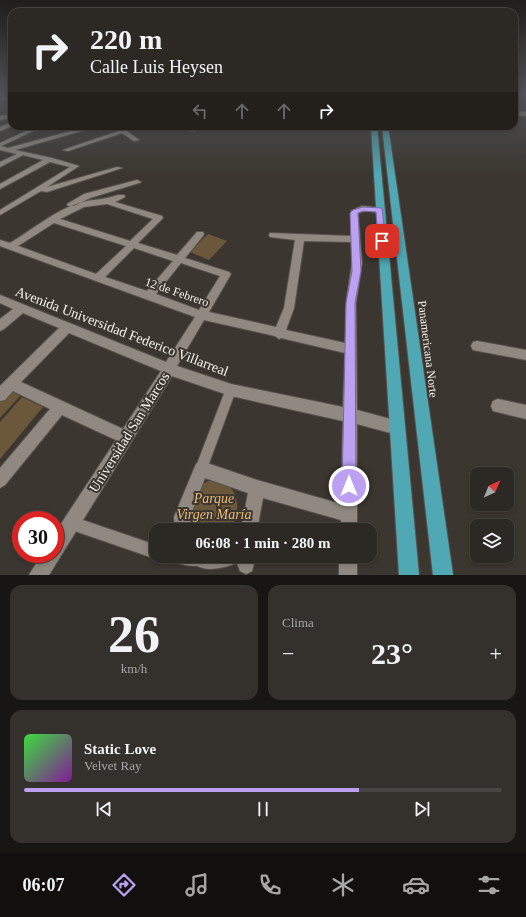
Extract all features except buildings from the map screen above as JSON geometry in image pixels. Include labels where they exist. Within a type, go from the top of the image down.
[{"type":"highway","points":[[374,130],[409,575]]},
{"type":"highway","name":"Panamericana Norte","points":[[386,130],[442,575]]},
{"type":"street","points":[[0,146],[32,130]]},
{"type":"street","points":[[7,150],[80,130]]},
{"type":"street","points":[[66,150],[123,131],[136,140]]},
{"type":"street","points":[[0,146],[7,150],[76,166],[0,212]]},
{"type":"street","points":[[0,165],[23,153]]},
{"type":"street","points":[[0,187],[50,159]]},
{"type":"street","points":[[37,190],[52,188],[119,168]]},
{"type":"street","points":[[65,212],[71,203],[78,199],[137,182]]},
{"type":"street","points":[[10,247],[65,212],[82,205],[107,202],[121,197]]},
{"type":"street","points":[[98,278],[159,218],[107,202]]},
{"type":"street","points":[[349,523],[350,303],[356,271],[354,213],[355,211],[363,209],[380,210]]},
{"type":"street","points":[[54,220],[179,259]]},
{"type":"street","points":[[149,296],[200,234]]},
{"type":"street","points":[[273,236],[355,239]]},
{"type":"street","points":[[279,334],[289,308],[300,238]]},
{"type":"street","name":"12 de Febrero","points":[[0,243],[202,315],[279,334],[350,349]]},
{"type":"street","name":"Universidad San Marcos","points":[[64,534],[169,369],[226,274],[179,259]]},
{"type":"street","name":"Avenida Universidad Federico Villarreal","points":[[0,299],[169,369],[231,390],[349,415],[398,428]]},
{"type":"street","points":[[0,326],[21,308]]},
{"type":"street","points":[[0,395],[67,327]]},
{"type":"street","points":[[477,346],[526,355]]},
{"type":"street","points":[[11,384],[125,437]]},
{"type":"street","points":[[182,523],[182,517],[231,390]]},
{"type":"street","points":[[0,480],[60,406]]},
{"type":"street","points":[[498,406],[526,412]]},
{"type":"street","points":[[201,469],[257,488],[349,514]]},
{"type":"street","points":[[250,523],[257,488]]},
{"type":"street","points":[[71,523],[149,550]]},
{"type":"street","points":[[38,575],[46,563]]},
{"type":"street","points":[[348,563],[348,575]]},
{"type":"green space","points":[[208,234],[227,241],[209,260],[190,252]]},
{"type":"green space","points":[[9,389],[21,395],[0,418],[0,398]]},
{"type":"green space","points":[[22,397],[43,407],[0,459],[0,422]]},
{"type":"green space","name":"Parque Virgen María","points":[[214,479],[228,485],[233,491],[237,502],[237,514],[233,523],[190,523],[189,506],[195,492],[200,486]]},
{"type":"route","points":[[349,486],[350,303],[356,271],[355,211],[363,209],[380,210],[382,241]]}]
